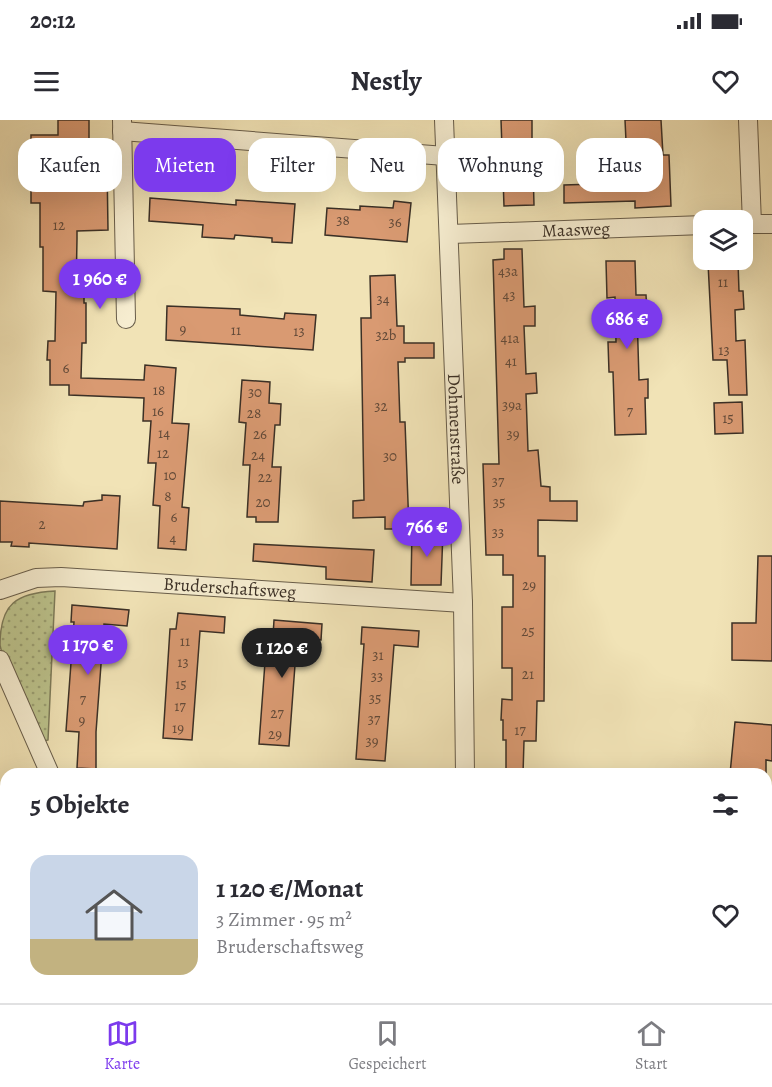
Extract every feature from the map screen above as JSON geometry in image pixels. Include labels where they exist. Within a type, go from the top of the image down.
[{"type":"street","name":"Dohmenstraße","points":[[444,120],[444,138]]},
{"type":"street","points":[[747,210],[748,120]]},
{"type":"street","points":[[126,319],[122,125],[438,155]]},
{"type":"street","name":"Dohmenstraße","points":[[447,192],[463,603],[465,768]]},
{"type":"street","points":[[753,224],[772,224]]},
{"type":"street","name":"Maasweg","points":[[450,234],[693,225]]},
{"type":"street","name":"Bruderschaftsweg","points":[[0,590],[36,578],[61,577],[463,603]]},
{"type":"street","points":[[0,660],[47,768]]},
{"type":"green space","points":[[55,591],[48,740],[41,742],[3,654],[0,645],[1,631],[3,619],[13,603],[30,594]]},
{"type":"building","points":[[58,120],[89,120],[89,138],[31,138],[31,135],[58,135]]},
{"type":"building","points":[[501,120],[532,120],[532,138],[502,138]]},
{"type":"building","points":[[625,120],[661,120],[662,138],[626,138]]},
{"type":"building","points":[[663,155],[669,155],[671,206],[635,208],[635,201],[564,203],[564,185],[576,185],[576,192],[663,192]]},
{"type":"building","points":[[31,192],[107,192],[108,230],[77,231],[76,292],[84,293],[84,303],[86,303],[86,343],[82,343],[81,378],[144,380],[145,365],[176,368],[172,423],[189,424],[182,507],[189,508],[186,550],[158,548],[160,506],[153,505],[156,463],[148,463],[151,421],[143,421],[144,398],[69,395],[69,385],[50,385],[50,360],[47,360],[48,341],[55,341],[56,292],[43,291],[40,203],[31,203]]},
{"type":"building","points":[[504,192],[534,192],[534,205],[504,206]]},
{"type":"building","points":[[150,198],[236,205],[236,200],[295,204],[292,243],[272,242],[272,238],[235,235],[234,239],[202,237],[203,225],[149,221]]},
{"type":"building","points":[[394,201],[411,203],[407,242],[325,235],[327,208],[360,210],[360,206],[393,208]]},
{"type":"building","points":[[504,249],[522,249],[524,307],[535,306],[535,326],[524,326],[526,374],[536,373],[537,393],[526,394],[528,451],[538,450],[541,486],[550,487],[550,501],[577,501],[577,521],[538,520],[538,556],[545,556],[544,701],[537,701],[536,741],[524,741],[523,768],[506,768],[506,740],[503,740],[503,720],[501,720],[502,699],[512,700],[512,668],[502,668],[502,607],[513,607],[513,575],[503,575],[503,555],[486,555],[483,464],[499,464],[493,260],[504,259]]},
{"type":"building","points":[[606,261],[635,261],[636,295],[646,295],[647,312],[637,313],[639,380],[648,379],[648,398],[645,398],[646,434],[615,435],[613,372],[609,372],[608,342],[616,342],[615,297],[607,298]]},
{"type":"building","points":[[708,270],[738,270],[739,291],[743,291],[744,309],[735,310],[736,341],[745,340],[747,395],[729,395],[727,360],[713,360]]},
{"type":"building","points":[[395,275],[397,326],[404,326],[404,343],[434,343],[434,358],[405,358],[405,362],[398,362],[400,422],[405,422],[409,529],[385,529],[385,517],[353,518],[353,501],[364,500],[361,318],[371,318],[370,276]]},
{"type":"building","points":[[167,306],[240,309],[240,315],[284,319],[285,313],[316,315],[313,350],[166,340]]},
{"type":"building","points":[[242,380],[270,382],[269,403],[281,404],[280,425],[275,425],[272,467],[281,467],[278,522],[256,522],[256,517],[247,517],[250,465],[243,465],[246,423],[239,422]]},
{"type":"building","points":[[742,402],[743,433],[715,434],[714,403]]},
{"type":"building","points":[[102,495],[120,496],[117,549],[29,543],[29,547],[11,546],[12,542],[0,542],[0,501],[83,506],[84,502],[102,500]]},
{"type":"building","points":[[412,530],[443,531],[441,585],[411,585]]},
{"type":"building","points":[[254,544],[374,550],[372,582],[326,579],[326,567],[253,561]]},
{"type":"building","points":[[758,556],[772,556],[772,661],[732,660],[732,623],[756,623]]},
{"type":"building","points":[[72,605],[129,610],[127,626],[104,624],[96,732],[96,768],[77,768],[79,732],[66,731],[74,622],[71,622]]},
{"type":"building","points":[[178,613],[225,617],[224,633],[200,631],[192,740],[163,738],[170,629],[176,629]]},
{"type":"building","points":[[274,620],[322,624],[321,640],[297,638],[289,746],[259,744],[267,635],[273,636]]},
{"type":"building","points":[[362,627],[419,631],[418,647],[394,645],[385,761],[356,759],[364,644],[361,644]]},
{"type":"building","points":[[735,722],[772,725],[772,761],[766,760],[766,768],[731,768]]}]
